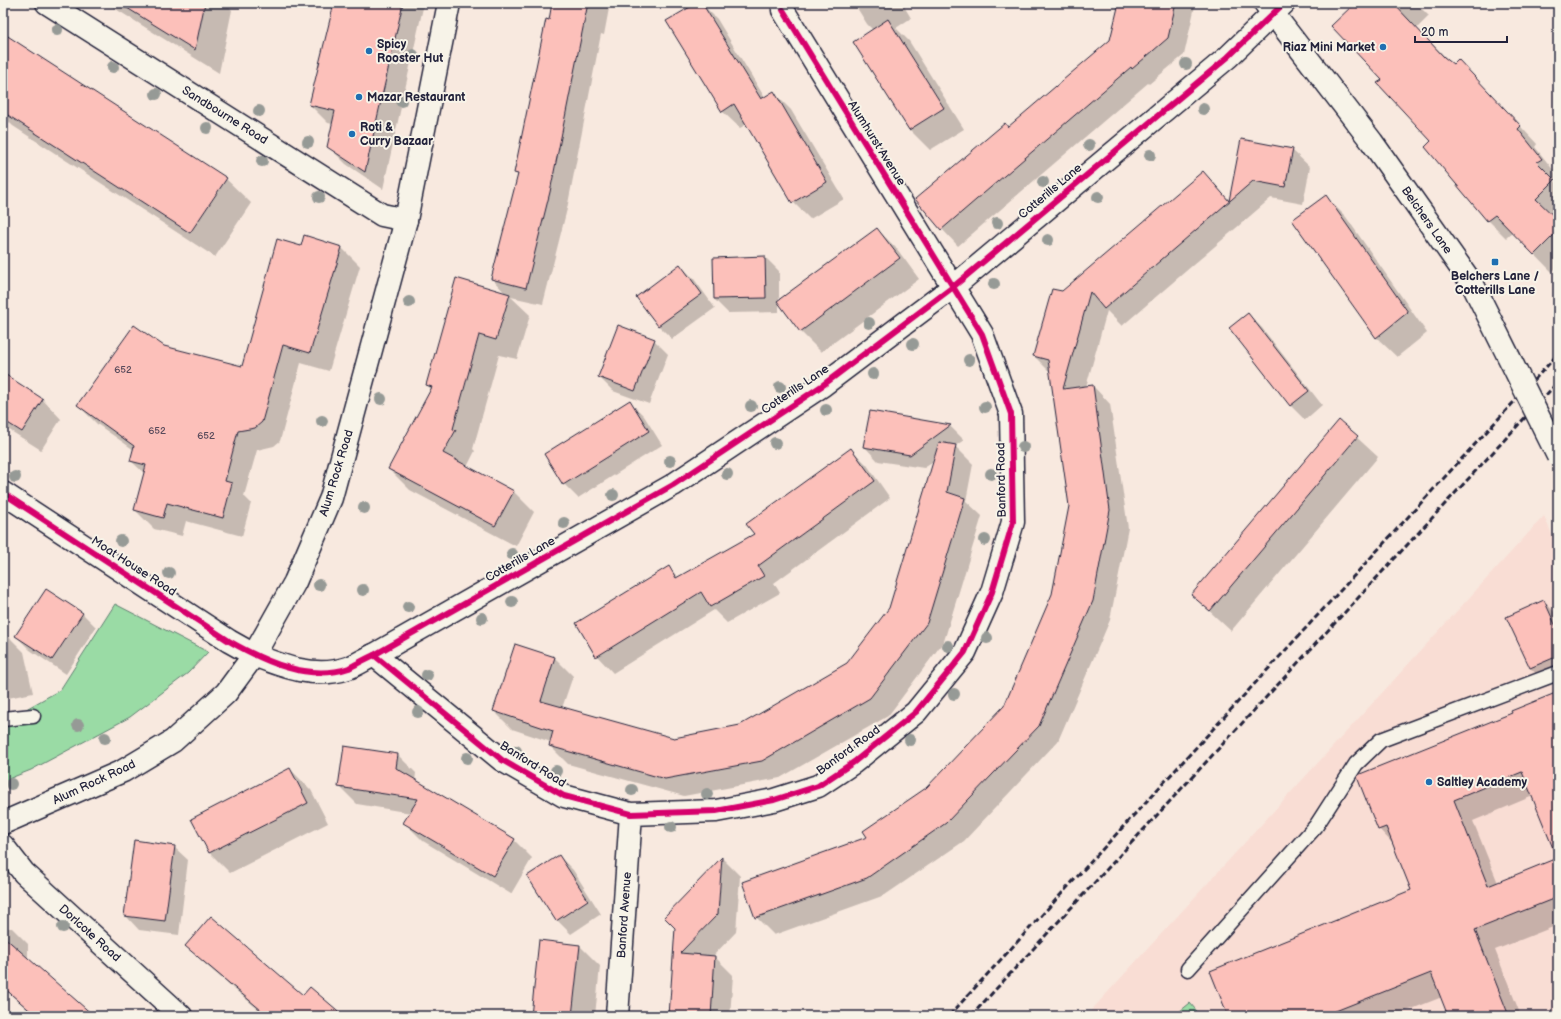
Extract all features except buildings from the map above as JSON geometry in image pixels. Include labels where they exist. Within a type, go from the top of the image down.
[{"type":"street","name":"Sandbourne Road","points":[[47,3],[382,215],[406,220]]},
{"type":"street","name":"Alum Rock Road","points":[[3,823],[123,772],[173,741],[226,693],[254,655],[296,582],[331,498],[406,220],[449,3]]},
{"type":"street","name":"Belchers Lane","points":[[1274,7],[1473,285],[1558,456]]},
{"type":"street","name":"Cotterills Lane","points":[[254,655],[285,667],[307,672],[333,672],[349,668],[673,485],[822,385],[953,287],[1228,57],[1274,7]]},
{"type":"street","name":"Alumhurst Avenue","points":[[783,10],[953,287]]},
{"type":"street","name":"Banford Road","points":[[374,655],[502,760],[564,796],[631,814],[716,811],[774,800],[818,786],[854,762],[916,712],[965,652],[992,592],[1013,522],[1011,414],[982,334],[953,287]]},
{"type":"street","name":"Moat House Road","points":[[3,494],[152,591],[254,655]]},
{"type":"street","name":"Banford Avenue","points":[[617,1016],[631,814]]},
{"type":"street","name":"Dorlcote Road","points":[[3,846],[24,873],[181,1016]]},
{"type":"lane","points":[[1188,969],[1316,826],[1356,764],[1381,740],[1558,673]]},
{"type":"lane","points":[[3,719],[33,716]]},
{"type":"shaded area","name":"Saltley Academy","points":[[1544,516],[1558,548],[1558,1016],[1086,1016]]},
{"type":"green space","points":[[115,604],[208,652],[188,673],[130,717],[31,770],[3,781],[3,722],[60,690]]},
{"type":"green space","points":[[1190,1003],[1201,1016],[1174,1016]]},
{"type":"railway","points":[[949,1016],[1558,354]]},
{"type":"railway","points":[[971,1016],[1558,382]]},
{"type":"cycle path","points":[[3,493],[229,641],[257,656],[302,671],[334,672],[349,668],[673,485],[823,385],[953,287],[1228,57],[1284,3]]},
{"type":"cycle path","points":[[374,655],[502,760],[564,796],[631,814],[716,811],[774,800],[818,786],[854,762],[916,712],[965,652],[992,592],[1013,522],[1011,414],[982,334],[783,10]]},
{"type":"place","name":"Riaz Mini Market","points":[[1383,47]]},
{"type":"place","name":"Spicy Rooster Hut","points":[[369,51]]},
{"type":"place","name":"Mazar Restaurant","points":[[359,97]]},
{"type":"place","name":"Roti & Curry Bazaar","points":[[352,134]]},
{"type":"place","name":"Belchers Lane / Cotterills Lane","points":[[1495,262]]},
{"type":"place","name":"Saltley Academy","points":[[1429,782]]}]
